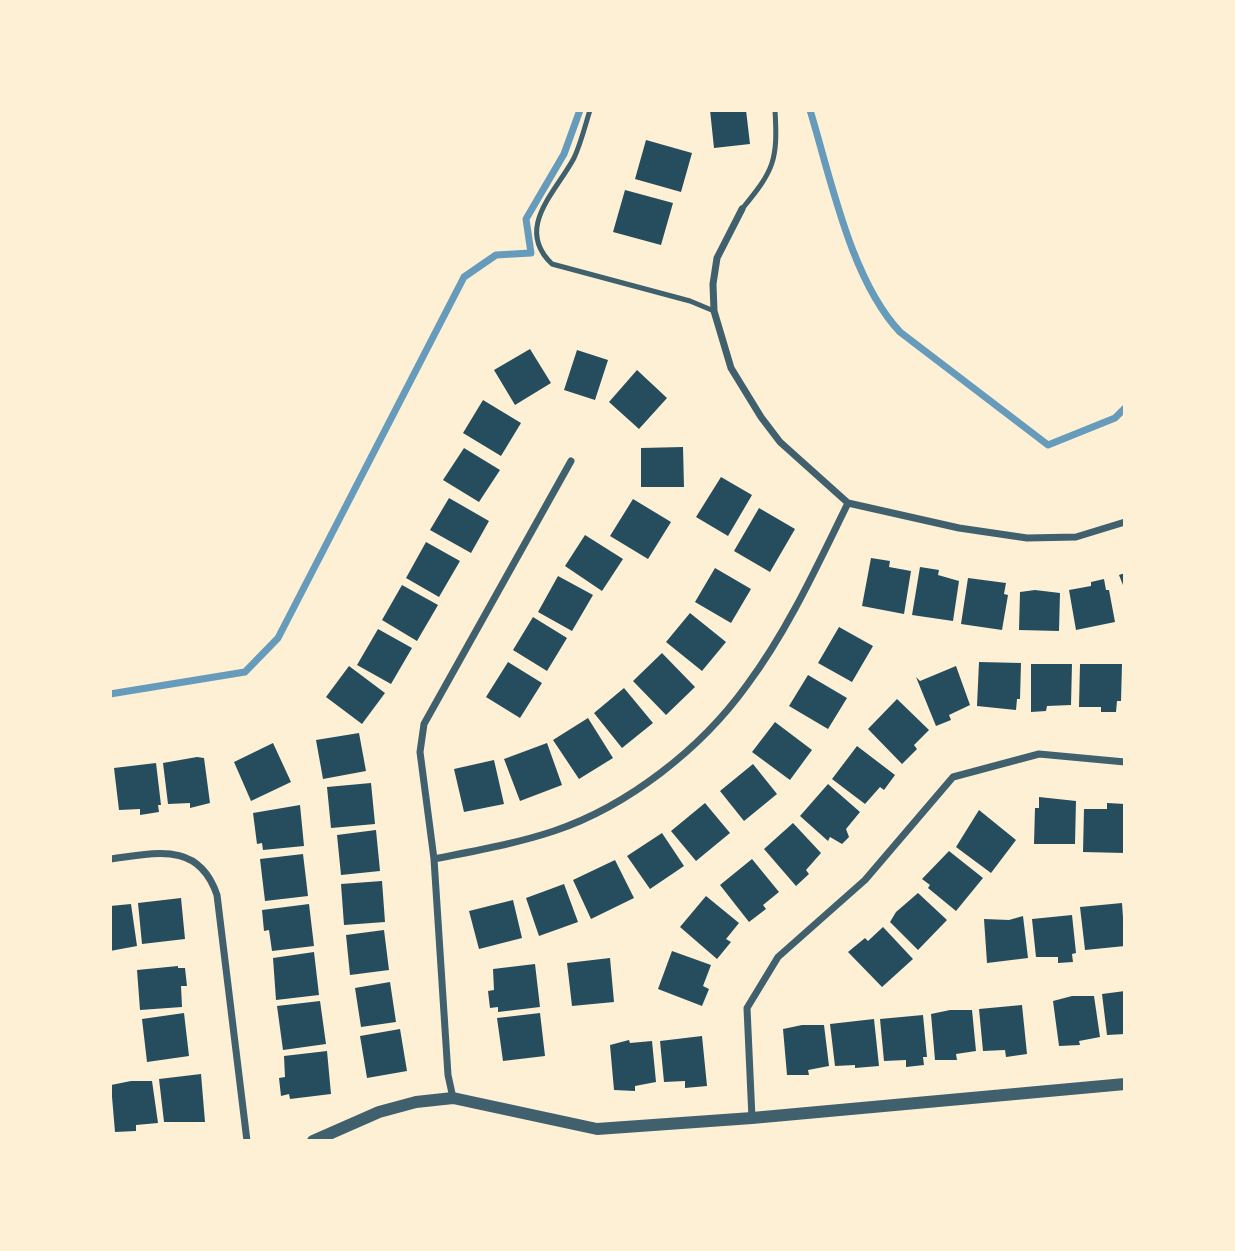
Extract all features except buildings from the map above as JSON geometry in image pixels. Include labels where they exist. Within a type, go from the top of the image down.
[{"type":"street","points":[[742,209],[717,258],[713,284],[714,311],[732,368],[761,418],[780,442],[848,503],[959,528],[1027,538],[1076,537],[1125,522]]},
{"type":"street","points":[[453,1098],[448,1074],[434,859],[420,752],[424,724],[571,461]]},
{"type":"street","points":[[434,859],[495,847],[554,831],[587,818],[663,771],[695,743],[746,687],[773,646],[848,503]]},
{"type":"street","points":[[752,1118],[747,1009],[778,957],[865,880],[953,777],[1039,754],[1125,762]]},
{"type":"street","points":[[110,859],[162,853],[182,855],[198,863],[211,876],[217,894],[247,1141]]},
{"type":"street","points":[[313,1141],[379,1112],[416,1102],[453,1098],[597,1129],[752,1118],[1125,1084]]},
{"type":"lane","points":[[590,110],[575,156],[539,215],[536,239],[541,253],[552,264],[690,301],[714,311]]},
{"type":"lane","points":[[742,209],[770,176],[777,144],[775,110]]},
{"type":"waterway","points":[[110,694],[245,672],[278,638],[464,277],[496,255],[531,253],[526,219],[564,154],[580,110]]},
{"type":"waterway","points":[[810,110],[844,227],[856,257],[868,285],[900,332],[1048,445],[1115,418],[1125,408]]}]
